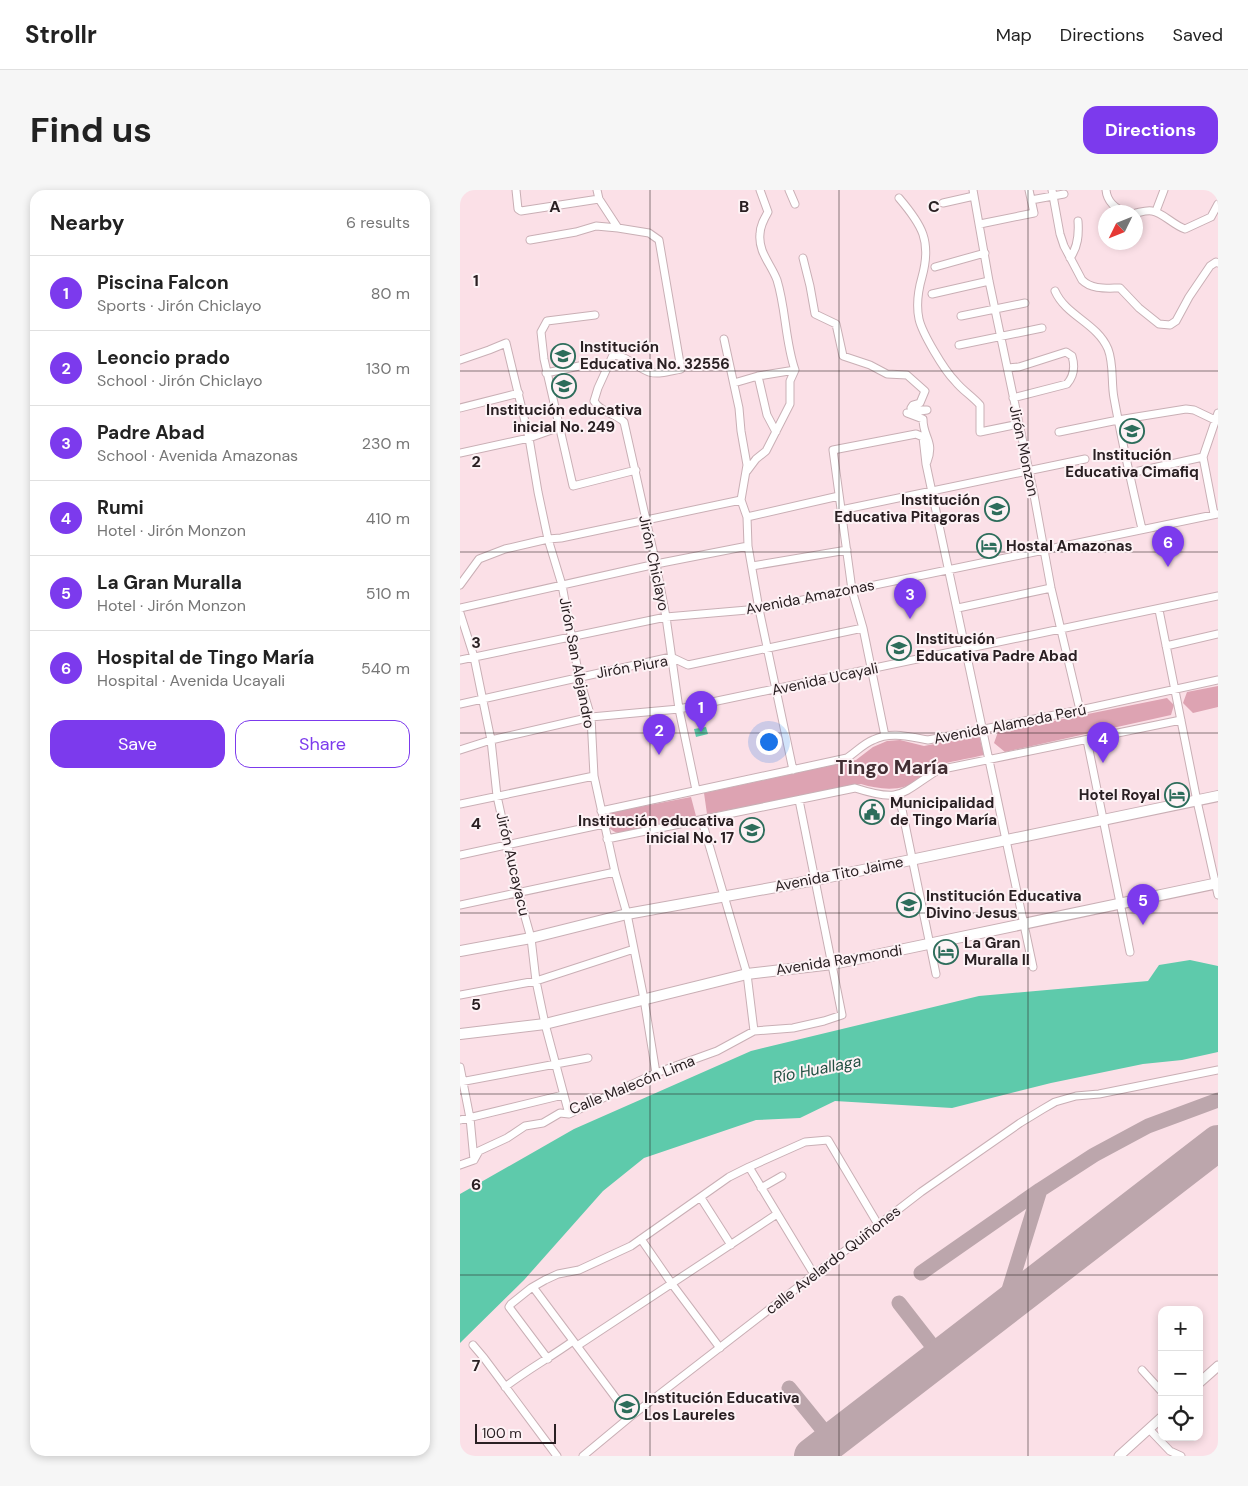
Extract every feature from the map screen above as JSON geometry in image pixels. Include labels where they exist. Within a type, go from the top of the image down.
[{"type":"highway","name":"Avenida Tito Jaime","points":[[460,951],[531,938],[627,914],[815,880],[1218,796]]},
{"type":"highway","name":"Avenida Raymondi","points":[[460,1034],[545,1024],[747,974],[833,964],[1217,884]]},
{"type":"main road","points":[[1203,1380],[1218,1367]]},
{"type":"main road","points":[[1119,1456],[1158,1421]]},
{"type":"street","points":[[516,190],[518,209],[521,211],[599,199]]},
{"type":"street","points":[[597,190],[599,199],[618,228]]},
{"type":"street","points":[[745,473],[756,459],[766,451],[790,404],[790,381],[795,370],[776,278],[764,256],[759,235],[762,223],[768,212],[760,190]]},
{"type":"street","points":[[789,190],[795,204]]},
{"type":"street","points":[[980,224],[1034,213],[1029,190]]},
{"type":"street","points":[[1106,190],[1107,198],[1113,205]]},
{"type":"street","points":[[1156,212],[1164,190]]},
{"type":"street","points":[[1032,200],[1052,192],[1064,194]]},
{"type":"street","points":[[1052,192],[1064,246],[1076,270],[1087,285],[1099,288],[1120,288],[1139,308],[1159,324],[1170,325],[1176,322],[1189,297],[1210,266],[1216,262],[1218,263]]},
{"type":"street","points":[[942,203],[974,193]]},
{"type":"street","name":"Jirón Monzon","points":[[974,193],[989,281],[1029,470],[1043,550],[1080,710]]},
{"type":"street","points":[[899,198],[918,223],[926,241],[927,251],[918,298],[919,320],[947,371],[955,382],[980,405],[980,432],[1018,424]]},
{"type":"street","points":[[1143,212],[1150,210],[1156,212],[1176,226],[1186,229],[1211,217],[1218,204]]},
{"type":"street","points":[[1070,258],[1074,253],[1080,235],[1078,221]]},
{"type":"street","points":[[530,240],[576,232],[596,226],[618,228]]},
{"type":"street","name":"Jirón Chiclayo","points":[[618,228],[649,233],[659,240],[681,369],[662,373],[649,372],[621,356],[613,355],[594,401],[600,408],[620,417],[624,422],[656,564],[666,617],[679,709],[696,790]]},
{"type":"street","points":[[935,267],[985,253]]},
{"type":"street","points":[[803,258],[815,314],[836,324],[843,356],[870,365],[887,374],[907,375],[925,391],[920,403],[914,404],[911,408],[912,410],[927,410],[907,413],[923,419],[923,426],[932,450],[926,464]]},
{"type":"street","points":[[932,294],[989,281]]},
{"type":"street","points":[[1055,291],[1062,304],[1095,331],[1107,349],[1118,420],[1142,529]]},
{"type":"street","points":[[961,316],[1025,303]]},
{"type":"street","points":[[595,315],[547,321],[544,323],[540,335],[546,373],[573,486],[636,470]]},
{"type":"street","points":[[959,345],[1042,328]]},
{"type":"street","points":[[724,339],[739,408],[747,465],[741,500],[747,517],[748,546],[792,770]]},
{"type":"street","name":"Jirón San Alejandro","points":[[460,360],[506,343],[529,438],[548,538],[562,585],[579,677],[591,717],[594,776],[614,872],[627,914],[656,1073]]},
{"type":"street","points":[[1008,368],[1018,367],[1063,353],[1069,353],[1074,364],[1072,375],[1066,384],[1013,398]]},
{"type":"street","points":[[546,373],[584,365]]},
{"type":"street","points":[[734,384],[758,376],[795,370]]},
{"type":"street","points":[[758,376],[765,399],[767,415],[776,432]]},
{"type":"street","points":[[460,408],[519,393]]},
{"type":"street","points":[[1059,432],[1186,409],[1216,417],[1203,457],[1216,514]]},
{"type":"street","points":[[460,453],[529,438],[560,427]]},
{"type":"street","points":[[885,736],[863,628],[852,590],[833,450],[916,434],[923,437],[926,464],[967,649],[1033,967]]},
{"type":"street","points":[[1130,472],[1203,457]]},
{"type":"street","points":[[841,510],[1086,459]]},
{"type":"street","points":[[747,517],[839,496]]},
{"type":"street","points":[[460,585],[479,559],[505,549],[548,538],[561,538],[741,500]]},
{"type":"street","name":"Avenida Amazonas","points":[[460,660],[666,617],[759,609],[1216,514]]},
{"type":"street","points":[[460,608],[656,564],[748,546]]},
{"type":"street","points":[[752,566],[847,550]]},
{"type":"street","points":[[958,608],[1051,588]]},
{"type":"street","name":"Avenida Ucayali","points":[[460,750],[491,740],[591,717],[679,709],[1159,610],[1218,596]]},
{"type":"street","points":[[1159,610],[1197,801],[1218,895]]},
{"type":"street","name":"Jirón Aucayacu","points":[[460,612],[474,657],[491,740],[498,796],[518,892],[531,938],[536,981],[545,1024],[569,1114]]},
{"type":"street","name":"Jirón Piura","points":[[460,704],[671,657],[688,665],[863,628]]},
{"type":"street","points":[[1166,646],[1218,634]]},
{"type":"street","name":"Avenida Alameda Perú","points":[[601,811],[847,758],[874,739],[885,736],[904,736],[928,740],[984,730],[1218,680]]},
{"type":"street","name":"Avenida Alameda Perú","points":[[898,795],[913,788],[938,770],[1181,720]]},
{"type":"street","points":[[1086,740],[1130,952]]},
{"type":"street","points":[[460,804],[594,776]]},
{"type":"street","points":[[608,839],[855,788],[881,796],[898,795],[936,974]]},
{"type":"street","points":[[799,800],[833,964]]},
{"type":"street","points":[[702,821],[747,974],[754,1030]]},
{"type":"street","points":[[460,855],[604,824]]},
{"type":"street","points":[[460,905],[614,872]]},
{"type":"street","points":[[460,995],[536,981],[634,950]]},
{"type":"street","name":"Calle Malecón Lima","points":[[460,1165],[474,1160],[479,1151],[507,1138],[525,1126],[543,1123],[560,1113],[569,1114],[656,1073],[717,1051],[754,1030],[793,1028],[842,1015],[833,964]]},
{"type":"street","points":[[461,1082],[588,1058]]},
{"type":"street","points":[[460,1066],[461,1082],[470,1118],[474,1160]]},
{"type":"street","name":"calle Avelardo Quiñones","points":[[583,1456],[630,1417],[815,1276],[921,1192],[1043,1109],[1055,1102],[1076,1096],[1099,1094],[1218,1070]]},
{"type":"street","points":[[460,1120],[563,1095]]},
{"type":"street","points":[[548,1359],[509,1308],[534,1287],[558,1274],[579,1270],[631,1246],[730,1177],[805,1142],[828,1140],[879,1226]]},
{"type":"street","points":[[749,1167],[815,1276]]},
{"type":"street","points":[[761,1188],[782,1176]]},
{"type":"street","points":[[701,1198],[731,1245]]},
{"type":"street","points":[[506,1387],[518,1377],[672,1284],[777,1214]]},
{"type":"street","points":[[641,1239],[720,1348]]},
{"type":"street","points":[[534,1287],[630,1417]]},
{"type":"street","points":[[473,1346],[557,1456]]},
{"type":"street","points":[[1142,1370],[1158,1388]]},
{"type":"street","points":[[1149,1429],[1170,1451],[1181,1456]]},
{"type":"shaded area","points":[[1218,686],[1218,707],[1193,713],[1183,703],[1187,692]]},
{"type":"shaded area","points":[[1167,698],[1174,705],[1171,715],[1005,752],[994,743],[998,732]]},
{"type":"shaded area","points":[[979,735],[984,755],[936,766],[928,770],[920,779],[906,786],[892,789],[876,788],[861,784],[707,814],[704,793],[856,760],[873,747],[887,741],[900,740],[924,746]]},
{"type":"shaded area","points":[[691,797],[696,816],[618,833],[609,827],[608,818],[613,812]]},
{"type":"water","points":[[706,727],[708,734],[696,737],[694,729]]},
{"type":"water","name":"Río Huallaga","points":[[1190,960],[1218,966],[1218,1052],[1182,1060],[1143,1064],[1051,1083],[952,1108],[835,1101],[800,1118],[756,1120],[644,1158],[603,1191],[524,1280],[460,1343],[460,1194],[574,1129],[751,1051],[979,996],[1148,981],[1159,965]]},
{"type":"taxiway","points":[[1003,1309],[1040,1190],[1094,1155],[1148,1126],[1218,1100]]},
{"type":"taxiway","points":[[921,1273],[1040,1190]]},
{"type":"taxiway","points":[[899,1303],[941,1357]]},
{"type":"taxiway","points":[[789,1388],[832,1441]]},
{"type":"runway","points":[[812,1456],[1218,1143]]},
{"type":"place","name":"Institución Educativa No. 32556","points":[[563,356]]},
{"type":"place","name":"Institución educativa inicial No. 249","points":[[564,386]]},
{"type":"place","name":"Institución Educativa Cimafiq","points":[[1132,431]]},
{"type":"place","name":"Institución Educativa Pitagoras","points":[[997,509]]},
{"type":"place","name":"Hostal Amazonas","points":[[989,546]]},
{"type":"place","name":"Hospital de Tingo María","points":[[1168,567]]},
{"type":"place","name":"Padre Abad","points":[[910,619]]},
{"type":"place","name":"Institución Educativa Padre Abad","points":[[899,648]]},
{"type":"place","name":"Piscina Falcon","points":[[701,732]]},
{"type":"place","name":"Leoncio prado","points":[[659,755]]},
{"type":"place","name":"Rumi","points":[[1103,763]]},
{"type":"place","name":"Hotel Royal","points":[[1177,795]]},
{"type":"place","name":"Municipalidad de Tingo María","points":[[872,812]]},
{"type":"place","name":"Institución educativa inicial No. 17","points":[[752,830]]},
{"type":"place","name":"Institución Educativa Divino Jesus","points":[[909,905]]},
{"type":"place","name":"La Gran Muralla","points":[[1143,925]]},
{"type":"place","name":"La Gran Muralla II","points":[[946,952]]},
{"type":"place","name":"Institución Educativa Los Laureles","points":[[627,1407]]},
{"type":"district","name":"Tingo María","points":[[892,767]]}]
